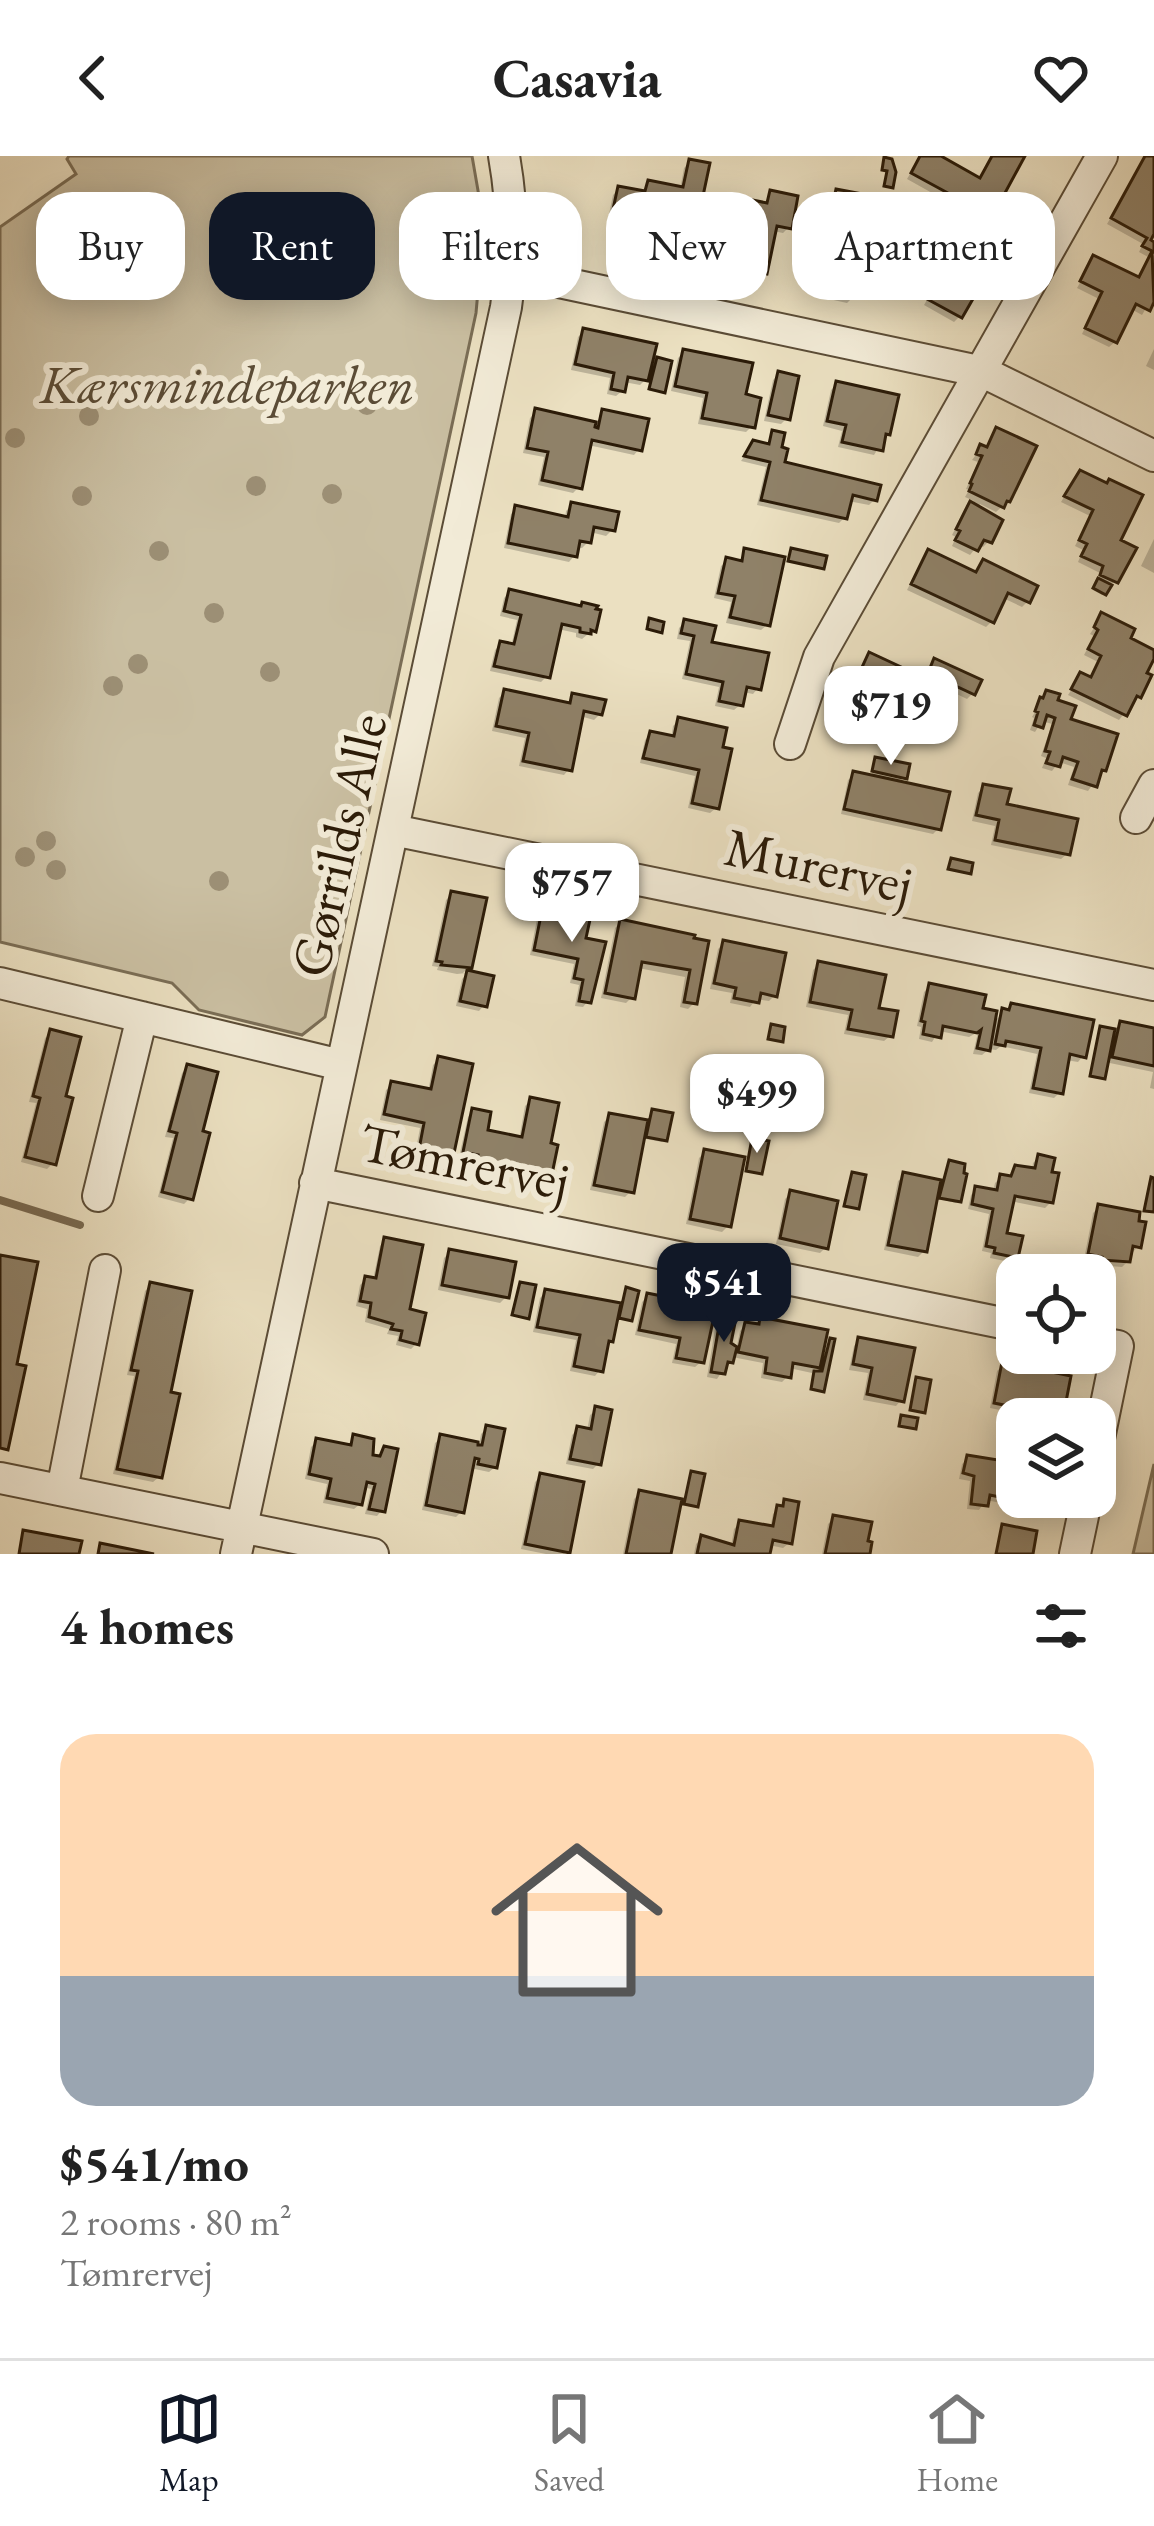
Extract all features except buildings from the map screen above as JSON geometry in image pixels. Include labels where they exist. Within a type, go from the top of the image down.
[{"type":"street","name":"Gørrilds Alle","points":[[504,156],[510,192]]},
{"type":"street","points":[[790,744],[819,657],[1102,156]]},
{"type":"street","points":[[582,287],[982,372],[1154,455]]},
{"type":"street","name":"Gørrilds Alle","points":[[239,1540],[507,300]]},
{"type":"street","points":[[1136,818],[1154,785]]},
{"type":"street","name":"Murervej","points":[[393,830],[1154,986]]},
{"type":"street","points":[[0,983],[341,1065]]},
{"type":"street","points":[[98,1196],[142,1017]]},
{"type":"street","name":"Tømrervej","points":[[315,1183],[996,1322]]},
{"type":"street","points":[[62,1490],[105,1270]]},
{"type":"street","points":[[0,1478],[62,1490],[239,1540],[373,1554]]},
{"type":"street","points":[[1075,1554],[1082,1518]]},
{"type":"green space","name":"Kærsmindeparken","points":[[472,156],[478,192],[399,192],[399,300],[477,300],[476,313],[325,1017],[302,1035],[199,1010],[172,983],[0,942],[0,227],[36,202],[36,300],[185,300],[185,192],[50,192],[76,174],[67,159]]},
{"type":"green space","points":[[1154,1464],[1154,1554],[1133,1554]]},
{"type":"waterway","points":[[0,1200],[80,1225]]}]
